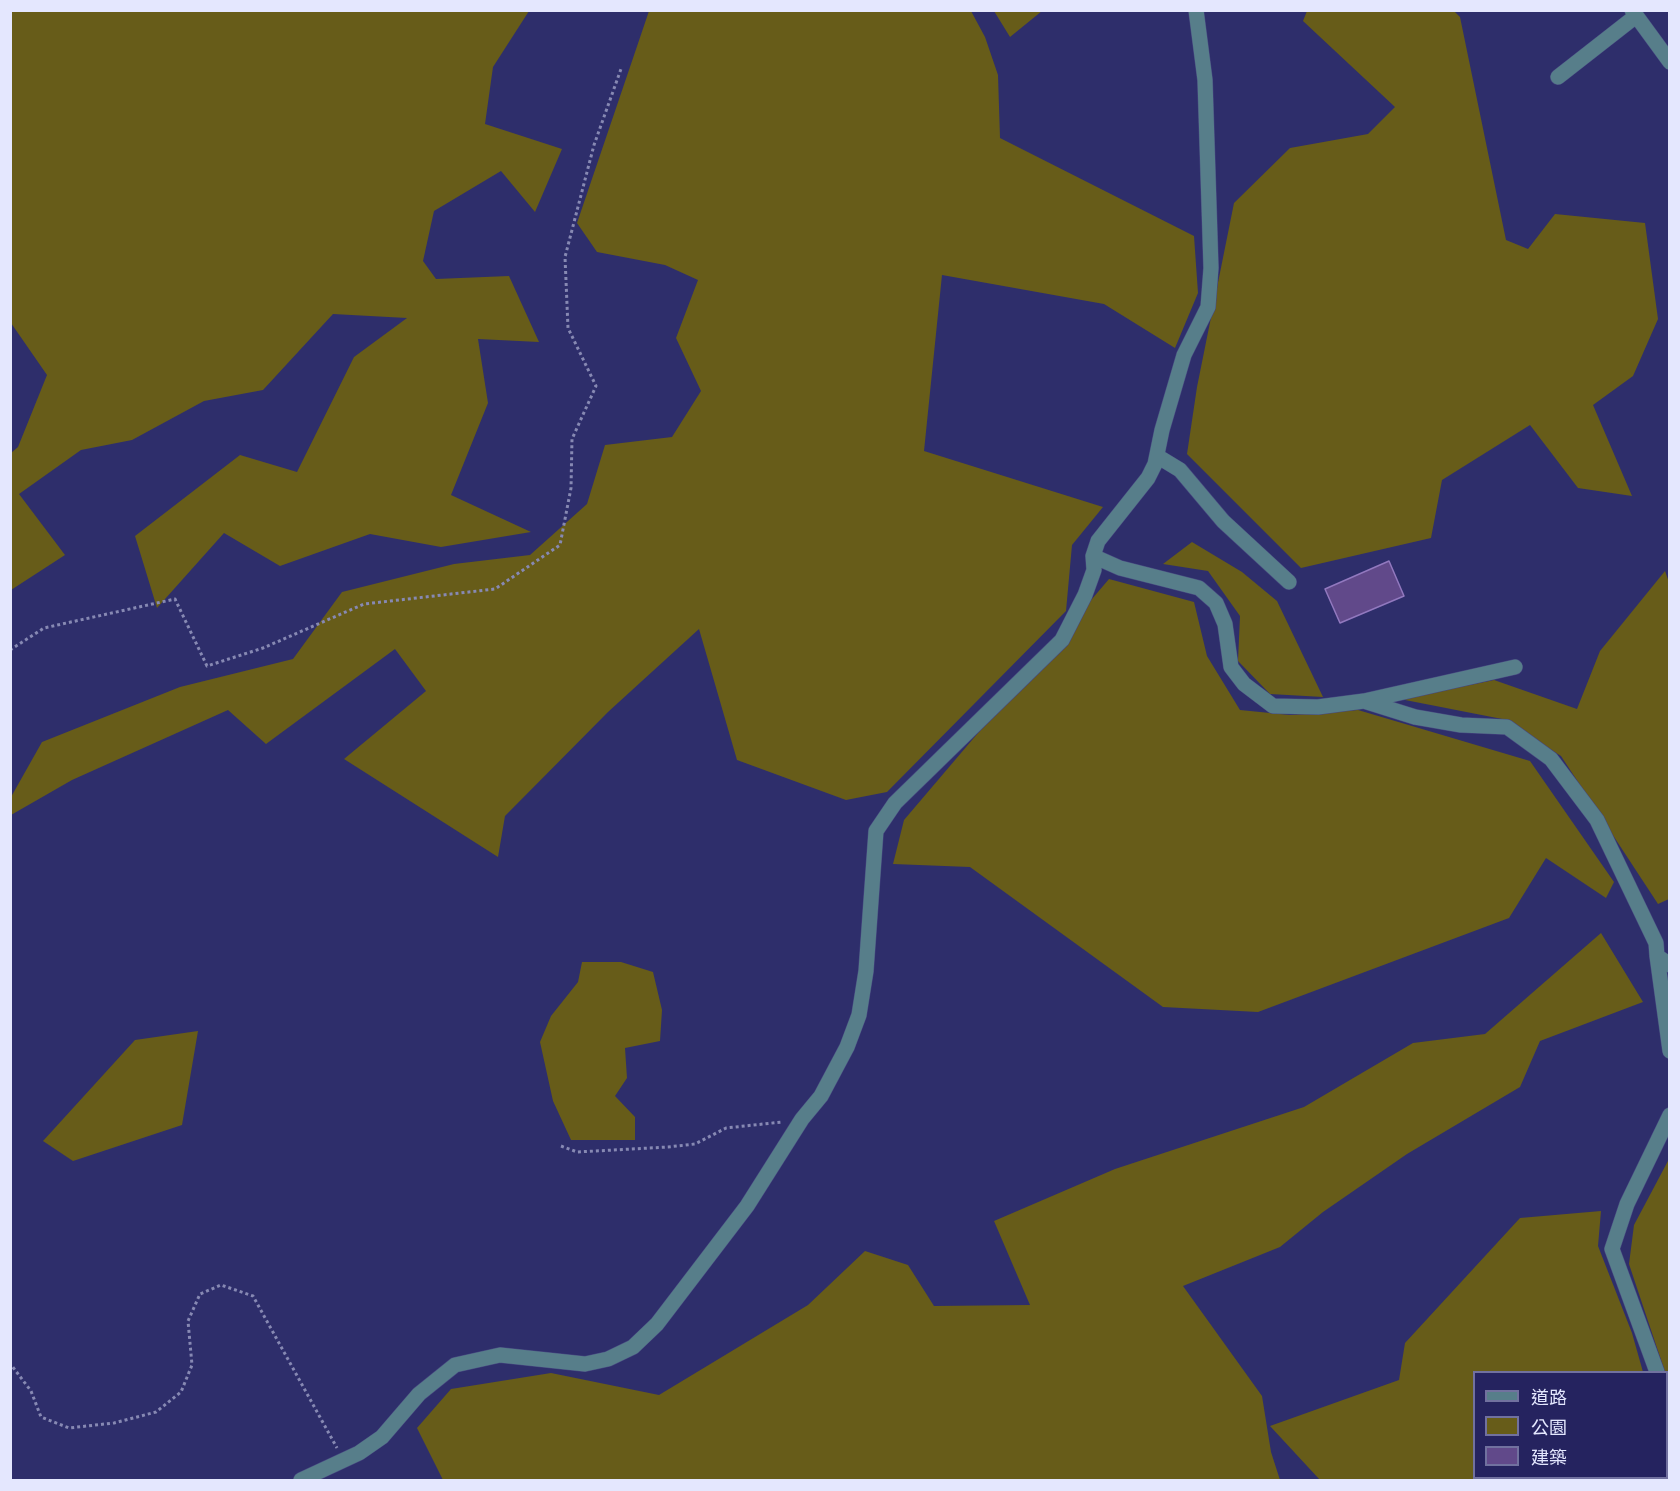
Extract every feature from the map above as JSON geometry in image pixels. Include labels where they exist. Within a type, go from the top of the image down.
[{"type":"street","points":[[301,1480],[359,1453],[382,1437],[419,1394],[455,1365],[500,1355],[585,1364],[608,1359],[633,1347],[657,1324],[747,1206],[802,1119],[821,1096],[847,1047],[859,1014],[866,972],[876,831],[895,803],[1062,640],[1085,595],[1094,570],[1093,556],[1098,541],[1148,478],[1157,456],[1162,430],[1184,355],[1208,307],[1211,268],[1204,80],[1196,10]]},
{"type":"street","points":[[1558,77],[1634,13],[1670,62]]},
{"type":"street","points":[[1157,456],[1180,470],[1223,520],[1289,582]]},
{"type":"street","points":[[1093,556],[1120,568],[1199,588],[1216,603],[1225,624],[1231,667],[1244,684],[1272,706],[1318,707],[1364,700],[1515,667]]},
{"type":"street","points":[[1364,700],[1415,717],[1461,725],[1508,727],[1551,759],[1597,820],[1656,943],[1663,961],[1670,1051]]},
{"type":"street","points":[[1657,1371],[1612,1249],[1627,1204],[1670,1115]]},
{"type":"path","points":[[10,650],[44,627],[175,599],[207,666],[263,648],[364,604],[495,589],[560,545],[571,488],[572,439],[596,386],[568,328],[565,257],[594,145],[621,69]]},
{"type":"path","points":[[561,1146],[577,1152],[695,1144],[726,1128],[802,1119]]},
{"type":"path","points":[[10,1370],[12,1366],[31,1391],[40,1417],[69,1428],[114,1424],[156,1412],[181,1392],[192,1365],[188,1321],[200,1294],[221,1285],[253,1296],[344,1459]]},
{"type":"green space","points":[[11,10],[529,11],[493,67],[485,124],[562,149],[535,212],[501,171],[434,211],[423,261],[436,279],[509,276],[539,342],[478,339],[488,403],[451,495],[531,532],[441,547],[370,534],[280,566],[224,533],[157,608],[135,536],[240,455],[297,472],[354,357],[407,318],[333,314],[263,390],[204,401],[132,440],[81,450],[19,494],[65,555],[11,590],[11,453],[18,447],[47,375],[11,323]]},
{"type":"green space","points":[[649,11],[971,11],[985,37],[998,75],[1000,138],[1194,236],[1198,293],[1175,348],[1104,304],[942,275],[924,451],[1103,507],[1072,545],[1066,611],[887,792],[846,800],[737,760],[699,629],[608,712],[505,816],[498,857],[344,759],[426,691],[395,649],[266,744],[228,710],[72,780],[11,815],[11,797],[42,742],[180,687],[293,659],[342,592],[454,564],[530,555],[587,504],[605,445],[672,437],[701,391],[676,338],[698,280],[665,265],[597,252],[577,223]]},
{"type":"green space","points":[[994,11],[1042,11],[1010,37]]},
{"type":"green space","points":[[1307,11],[1454,11],[1460,17],[1506,240],[1528,249],[1555,214],[1645,223],[1658,319],[1633,376],[1593,405],[1632,496],[1578,488],[1530,425],[1442,480],[1431,538],[1301,568],[1187,454],[1197,387],[1234,203],[1290,148],[1368,134],[1395,107],[1303,21]]},
{"type":"green space","points":[[1192,542],[1242,572],[1277,601],[1323,697],[1270,694],[1238,661],[1240,616],[1208,571],[1163,564]]},
{"type":"green space","points":[[1665,571],[1670,585],[1669,899],[1658,904],[1561,756],[1502,719],[1400,699],[1494,680],[1577,709],[1600,651]]},
{"type":"green space","points":[[1109,579],[1194,602],[1207,656],[1240,710],[1290,715],[1358,710],[1530,761],[1614,882],[1606,898],[1546,858],[1509,918],[1258,1012],[1163,1007],[970,867],[893,864],[904,820]]},
{"type":"green space","points":[[1601,933],[1643,1002],[1540,1041],[1520,1087],[1407,1154],[1323,1212],[1280,1247],[1183,1286],[1262,1396],[1271,1452],[1280,1480],[443,1480],[417,1428],[451,1389],[551,1373],[659,1395],[808,1305],[865,1251],[908,1265],[934,1306],[1030,1305],[994,1221],[1115,1169],[1304,1107],[1413,1043],[1485,1034]]},
{"type":"green space","points":[[582,962],[621,962],[653,972],[662,1010],[660,1041],[625,1048],[627,1078],[615,1096],[635,1117],[635,1140],[571,1140],[553,1101],[540,1042],[551,1016],[578,982]]},
{"type":"green space","points":[[198,1031],[182,1125],[73,1161],[43,1141],[135,1040]]},
{"type":"green space","points":[[1669,1159],[1669,1384],[1668,1371],[1665,1371],[1629,1264],[1634,1225]]},
{"type":"green space","points":[[1601,1211],[1598,1246],[1632,1333],[1643,1371],[1473,1371],[1473,1479],[1657,1480],[1320,1480],[1270,1426],[1399,1380],[1405,1343],[1520,1218]]},
{"type":"building","points":[[1389,561],[1404,596],[1340,623],[1325,589]]}]
